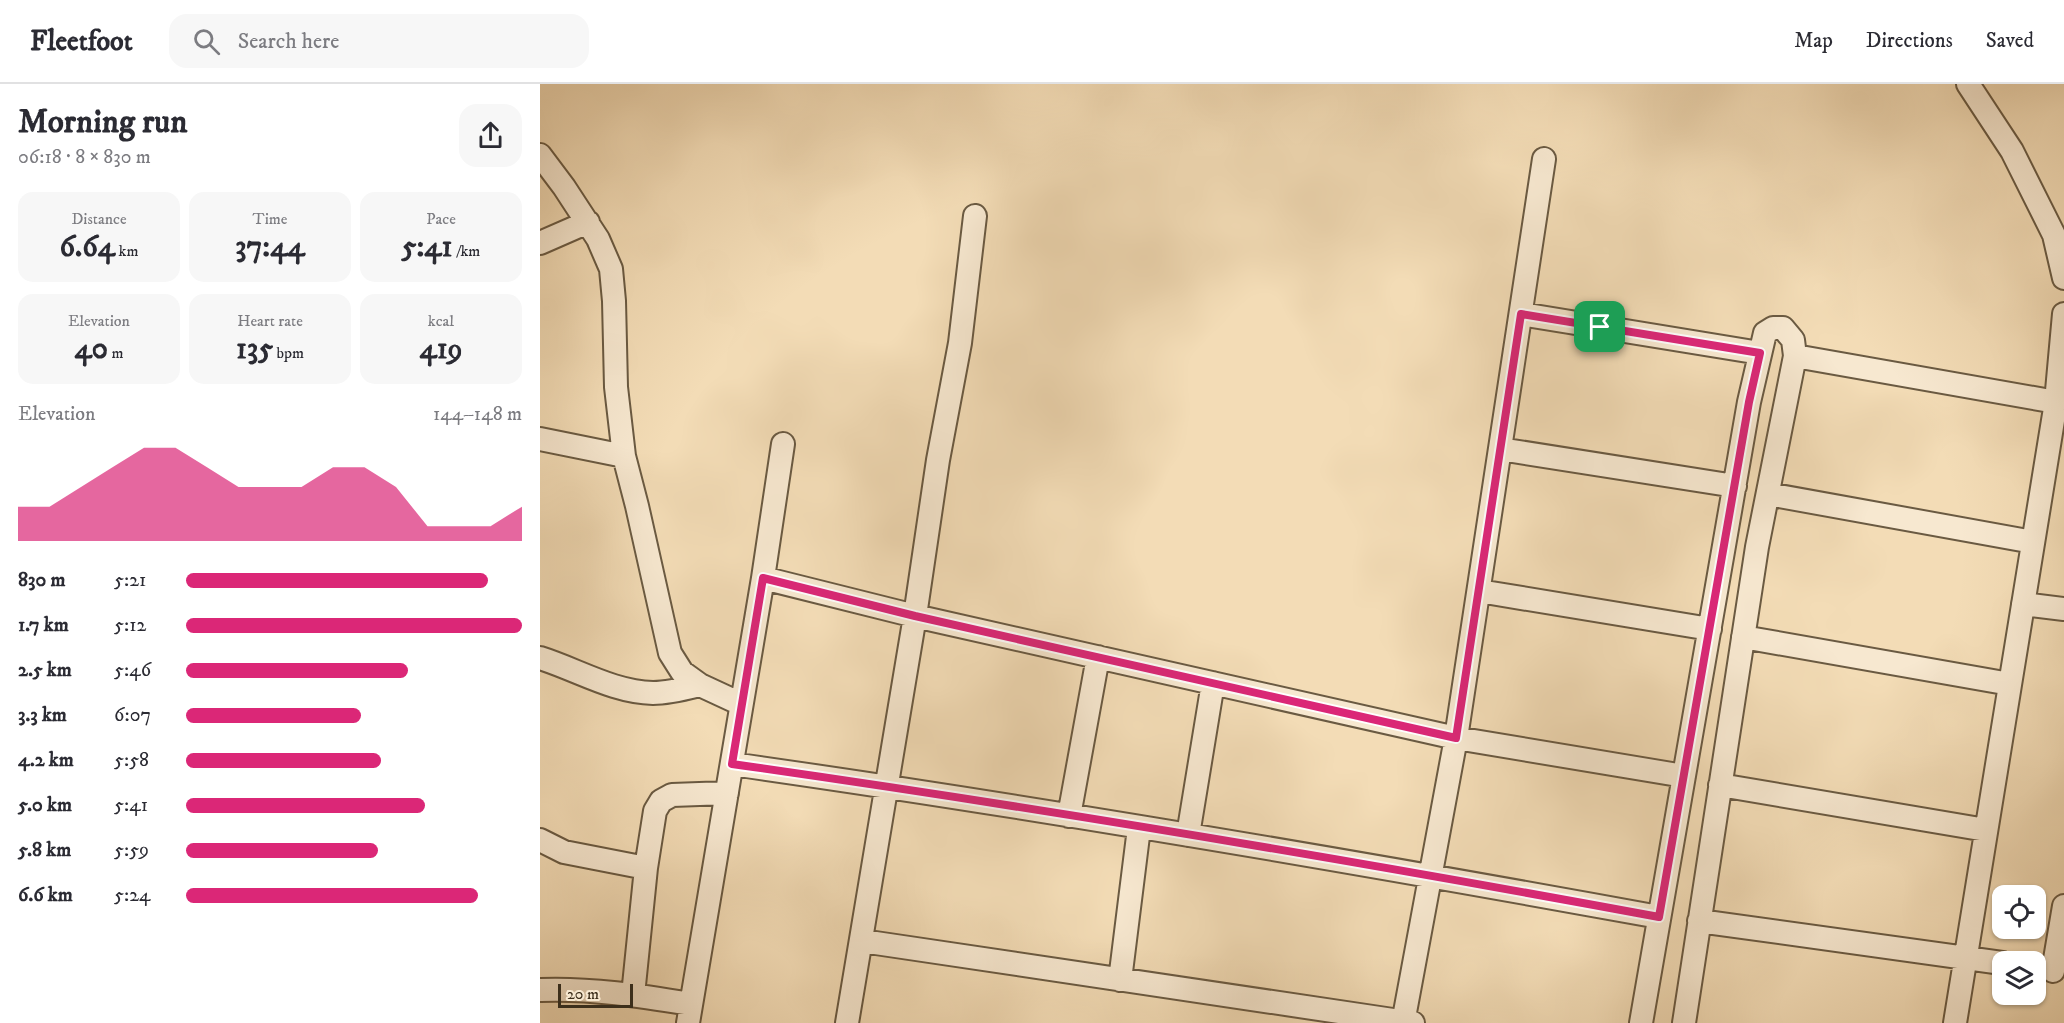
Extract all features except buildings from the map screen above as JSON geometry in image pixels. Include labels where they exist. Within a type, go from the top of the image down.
[{"type":"street","points":[[1968,84],[2012,152],[2054,235],[2064,278]]},
{"type":"street","points":[[540,155],[588,222],[598,239],[610,269],[614,301],[616,387],[624,456],[670,653],[682,672],[700,685],[741,704]]},
{"type":"street","points":[[862,941],[1406,1022],[1456,738],[1544,159]]},
{"type":"street","points":[[847,1023],[915,616],[938,460],[960,343],[975,216]]},
{"type":"street","points":[[540,243],[588,222]]},
{"type":"street","points":[[1521,314],[1760,353]]},
{"type":"street","points":[[1955,1023],[2056,402],[2064,314]]},
{"type":"street","points":[[1641,1023],[1760,353],[1765,333],[1773,328],[1783,328],[1793,339],[1795,356],[1743,637],[1684,1023]]},
{"type":"street","points":[[1795,356],[2056,402]]},
{"type":"street","points":[[540,439],[624,456]]},
{"type":"street","points":[[540,990],[566,989],[633,995],[691,1018],[783,444]]},
{"type":"street","points":[[1500,449],[1735,486]]},
{"type":"street","points":[[1768,494],[2033,542]]},
{"type":"street","points":[[763,578],[915,616],[1456,738],[1684,776]]},
{"type":"street","points":[[1479,591],[1710,629]]},
{"type":"street","points":[[2023,604],[2064,609]]},
{"type":"street","points":[[1743,637],[2010,684]]},
{"type":"street","points":[[1070,816],[1098,657]]},
{"type":"street","points":[[540,658],[613,687],[634,691],[669,692],[700,685]]},
{"type":"street","points":[[1188,835],[1214,683]]},
{"type":"street","points":[[732,764],[886,786],[1431,875],[1659,917]]},
{"type":"street","points":[[1720,785],[1986,830]]},
{"type":"street","points":[[633,995],[646,868],[655,811],[661,801],[672,795],[727,794]]},
{"type":"street","points":[[1120,980],[1139,828]]},
{"type":"street","points":[[540,840],[564,852],[646,868]]},
{"type":"street","points":[[2051,970],[2064,906]]},
{"type":"street","points":[[1699,921],[1992,961]]},
{"type":"route","points":[[1521,314],[1600,327],[1760,353],[1749,402],[1659,917],[1431,875],[886,786],[732,764],[763,578],[915,616],[1456,738],[1521,314]]}]
